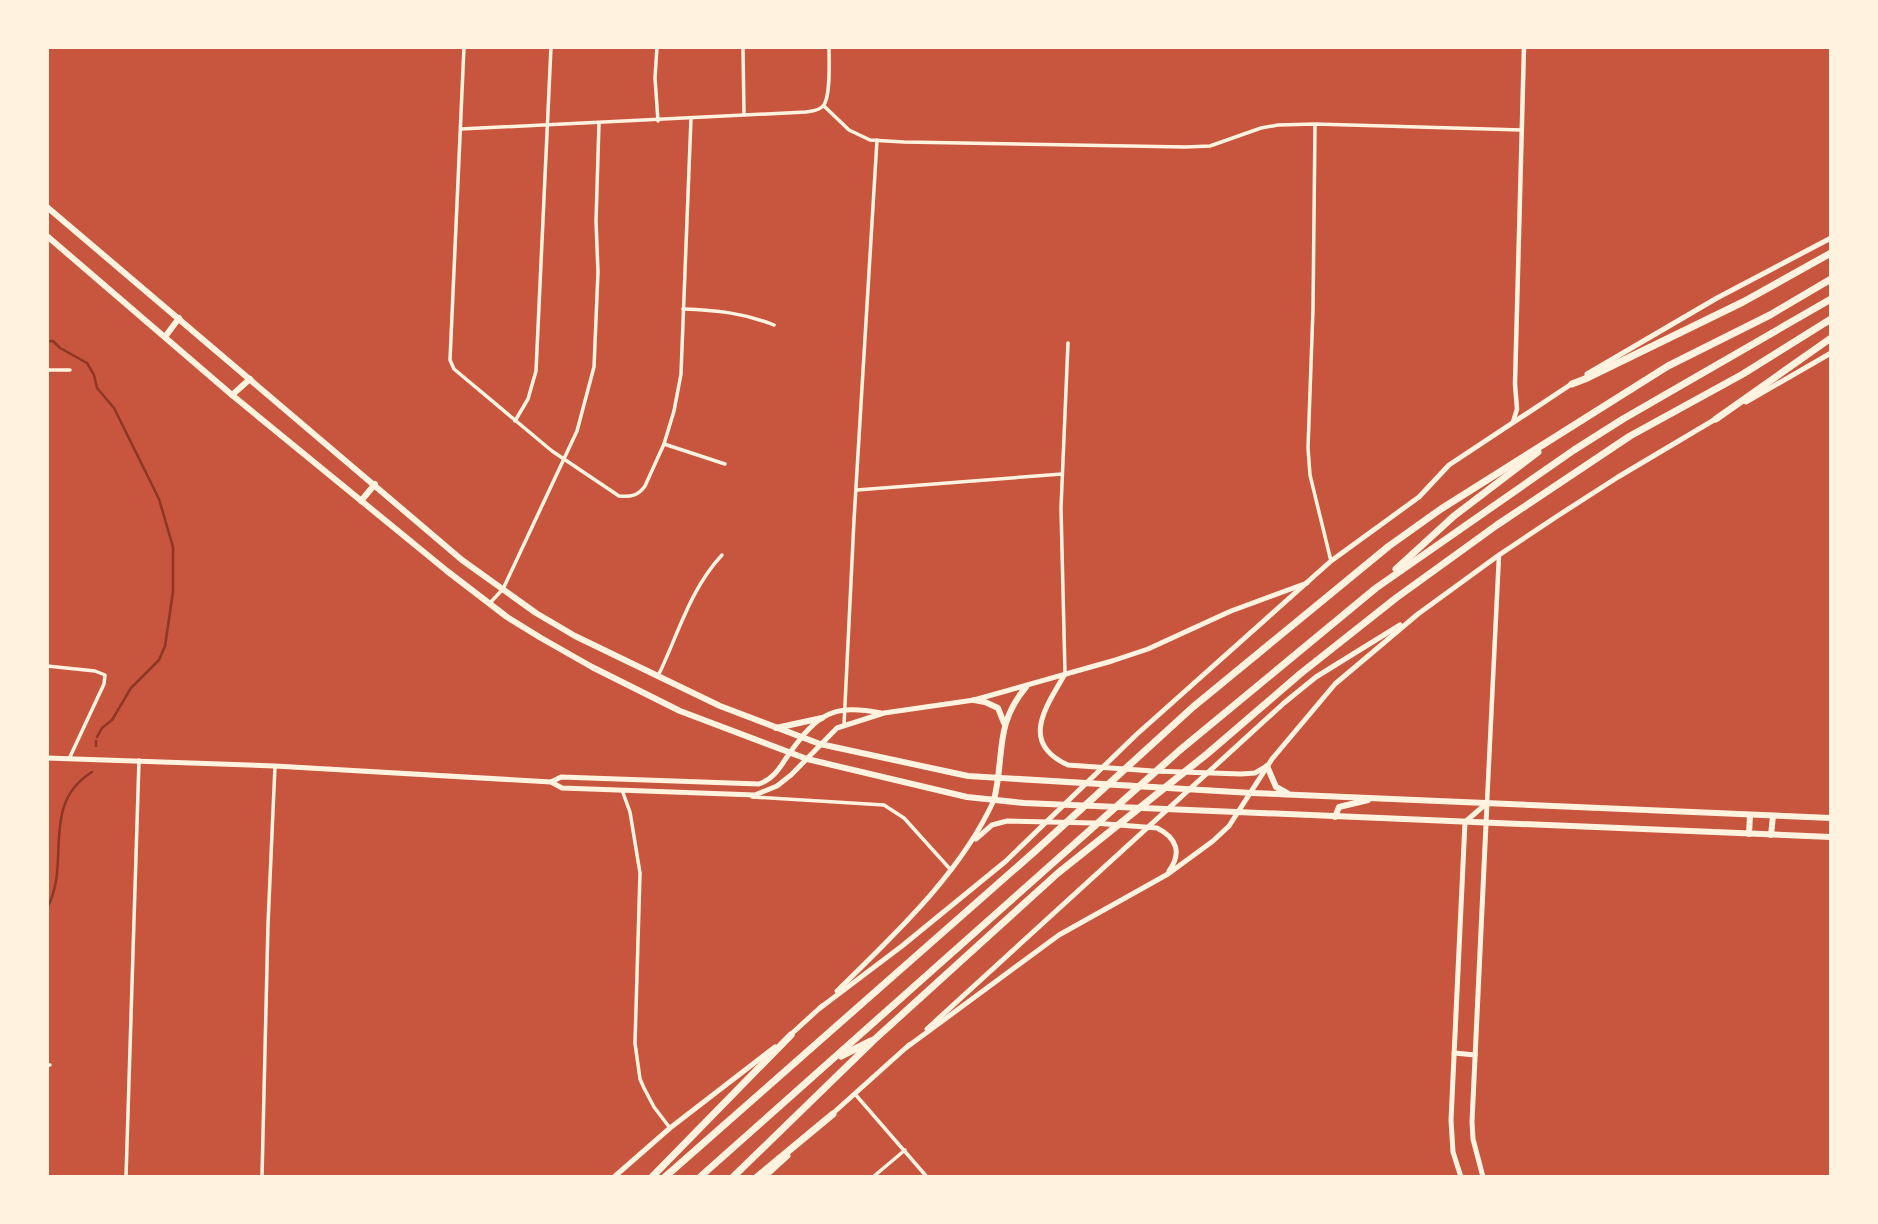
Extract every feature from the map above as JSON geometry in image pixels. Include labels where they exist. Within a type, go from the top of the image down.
[{"type":"highway","points":[[1572,384],[1586,380],[1743,302],[1831,253]]},
{"type":"highway","points":[[665,1177],[1241,666],[1388,546],[1441,509],[1668,366],[1770,315],[1831,279]]},
{"type":"highway","points":[[1376,588],[1574,450],[1831,299]]},
{"type":"highway","points":[[733,1177],[875,1039],[1058,873],[1208,754],[1300,674],[1396,598],[1497,525],[1630,436],[1743,374],[1831,319]]},
{"type":"highway","points":[[1716,419],[1831,338]]},
{"type":"highway","points":[[701,1175],[1180,750],[1376,588],[1454,516],[1575,425]]},
{"type":"highway","points":[[652,1177],[791,1035]]},
{"type":"highway","points":[[701,1175],[847,1051],[875,1039]]},
{"type":"highway","points":[[757,1177],[833,1114]]},
{"type":"main road","points":[[47,207],[462,560],[503,589],[575,636],[657,678],[720,706],[821,744],[968,776],[1252,793],[1831,818]]},
{"type":"main road","points":[[47,236],[232,395],[489,604],[541,638],[632,688],[680,711],[807,760],[967,797],[1024,803],[1831,837]]},
{"type":"main road","points":[[820,1008],[902,946],[1006,861],[1136,735],[1331,561],[1419,497],[1449,465],[1572,384],[1717,298],[1831,238]]},
{"type":"main road","points":[[164,337],[179,318]]},
{"type":"main road","points":[[907,1047],[1059,934],[1168,874],[1213,841],[1238,813],[1267,766],[1335,684],[1418,614],[1499,555],[1618,477],[1831,353]]},
{"type":"main road","points":[[232,395],[250,379]]},
{"type":"main road","points":[[361,501],[375,484]]},
{"type":"main road","points":[[47,758],[275,766],[551,782],[562,788],[755,795],[777,786],[807,760],[837,728],[844,725],[884,713],[974,700],[1026,687],[1148,649],[1231,611],[1307,583]]},
{"type":"main road","points":[[765,1177],[1243,740],[1316,677],[1418,614]]},
{"type":"main road","points":[[1065,674],[1048,704],[1040,727],[1043,746],[1057,760],[1080,766],[1241,774],[1255,773],[1267,766]]},
{"type":"main road","points":[[971,844],[995,800],[1000,778],[1004,723],[1013,703],[1026,687]]},
{"type":"main road","points":[[974,700],[998,708],[1004,723]]},
{"type":"main road","points":[[551,782],[561,777],[759,784],[769,780],[803,737],[827,714],[845,708],[884,713]]},
{"type":"main road","points":[[776,728],[822,718]]},
{"type":"main road","points":[[1267,766],[1276,788],[1289,794]]},
{"type":"main road","points":[[621,779],[622,790]]},
{"type":"main road","points":[[1335,817],[1339,807],[1377,798]]},
{"type":"main road","points":[[1461,1177],[1453,1152],[1452,1131],[1465,822],[1487,803]]},
{"type":"main road","points":[[1483,1177],[1472,1122],[1487,803]]},
{"type":"main road","points":[[1749,834],[1750,815]]},
{"type":"main road","points":[[1771,835],[1773,816]]},
{"type":"main road","points":[[614,1177],[670,1128],[791,1035],[820,1008],[901,928],[971,844],[992,825],[1007,821],[1157,828],[1171,837],[1176,849],[1176,862],[1168,874]]},
{"type":"main road","points":[[1454,1053],[1475,1055]]},
{"type":"main road","points":[[1480,1166],[1490,1177]]},
{"type":"street","points":[[464,47],[450,360],[454,369],[516,421],[613,494],[632,497],[641,492],[664,444],[674,411],[681,374],[691,118]]},
{"type":"street","points":[[516,421],[528,399],[536,371],[551,47]]},
{"type":"street","points":[[657,47],[655,78],[658,121]]},
{"type":"street","points":[[743,47],[744,115]]},
{"type":"street","points":[[824,106],[827,97],[829,47]]},
{"type":"street","points":[[1513,422],[1517,409],[1515,384],[1524,47]]},
{"type":"street","points":[[461,130],[806,113],[824,106]]},
{"type":"street","points":[[824,106],[849,130],[870,140],[1185,148],[1210,146],[1261,128],[1315,124],[1522,130]]},
{"type":"street","points":[[489,604],[503,589],[577,431],[594,367],[599,123]]},
{"type":"street","points":[[1315,124],[1308,448],[1310,475],[1331,561]]},
{"type":"street","points":[[844,725],[877,140]]},
{"type":"street","points":[[683,309],[722,310],[774,325]]},
{"type":"street","points":[[1065,674],[1061,544],[1068,343]]},
{"type":"street","points":[[47,370],[70,370]]},
{"type":"street","points":[[664,444],[725,464]]},
{"type":"street","points":[[857,490],[1062,474]]},
{"type":"street","points":[[657,678],[694,594],[708,570],[722,555]]},
{"type":"street","points":[[1487,803],[1499,555]]},
{"type":"street","points":[[47,666],[95,671],[105,676],[104,684],[69,759]]},
{"type":"street","points":[[126,1177],[139,760]]},
{"type":"street","points":[[262,1177],[275,766]]},
{"type":"street","points":[[740,784],[740,796],[884,804],[904,818],[950,869]]},
{"type":"street","points":[[622,790],[630,812],[640,873],[635,1043],[640,1079],[654,1107],[670,1128]]},
{"type":"street","points":[[855,1094],[927,1177]]},
{"type":"street","points":[[873,1177],[905,1150]]},
{"type":"waterway","points":[[47,341],[53,341],[87,363],[97,388],[114,408],[159,499],[173,547],[173,592],[165,646],[159,660],[131,688],[112,720],[102,728],[97,737]]},
{"type":"waterway","points":[[96,741],[96,746]]},
{"type":"waterway","points":[[47,908],[54,891],[61,818],[66,801],[76,785],[92,772]]}]
